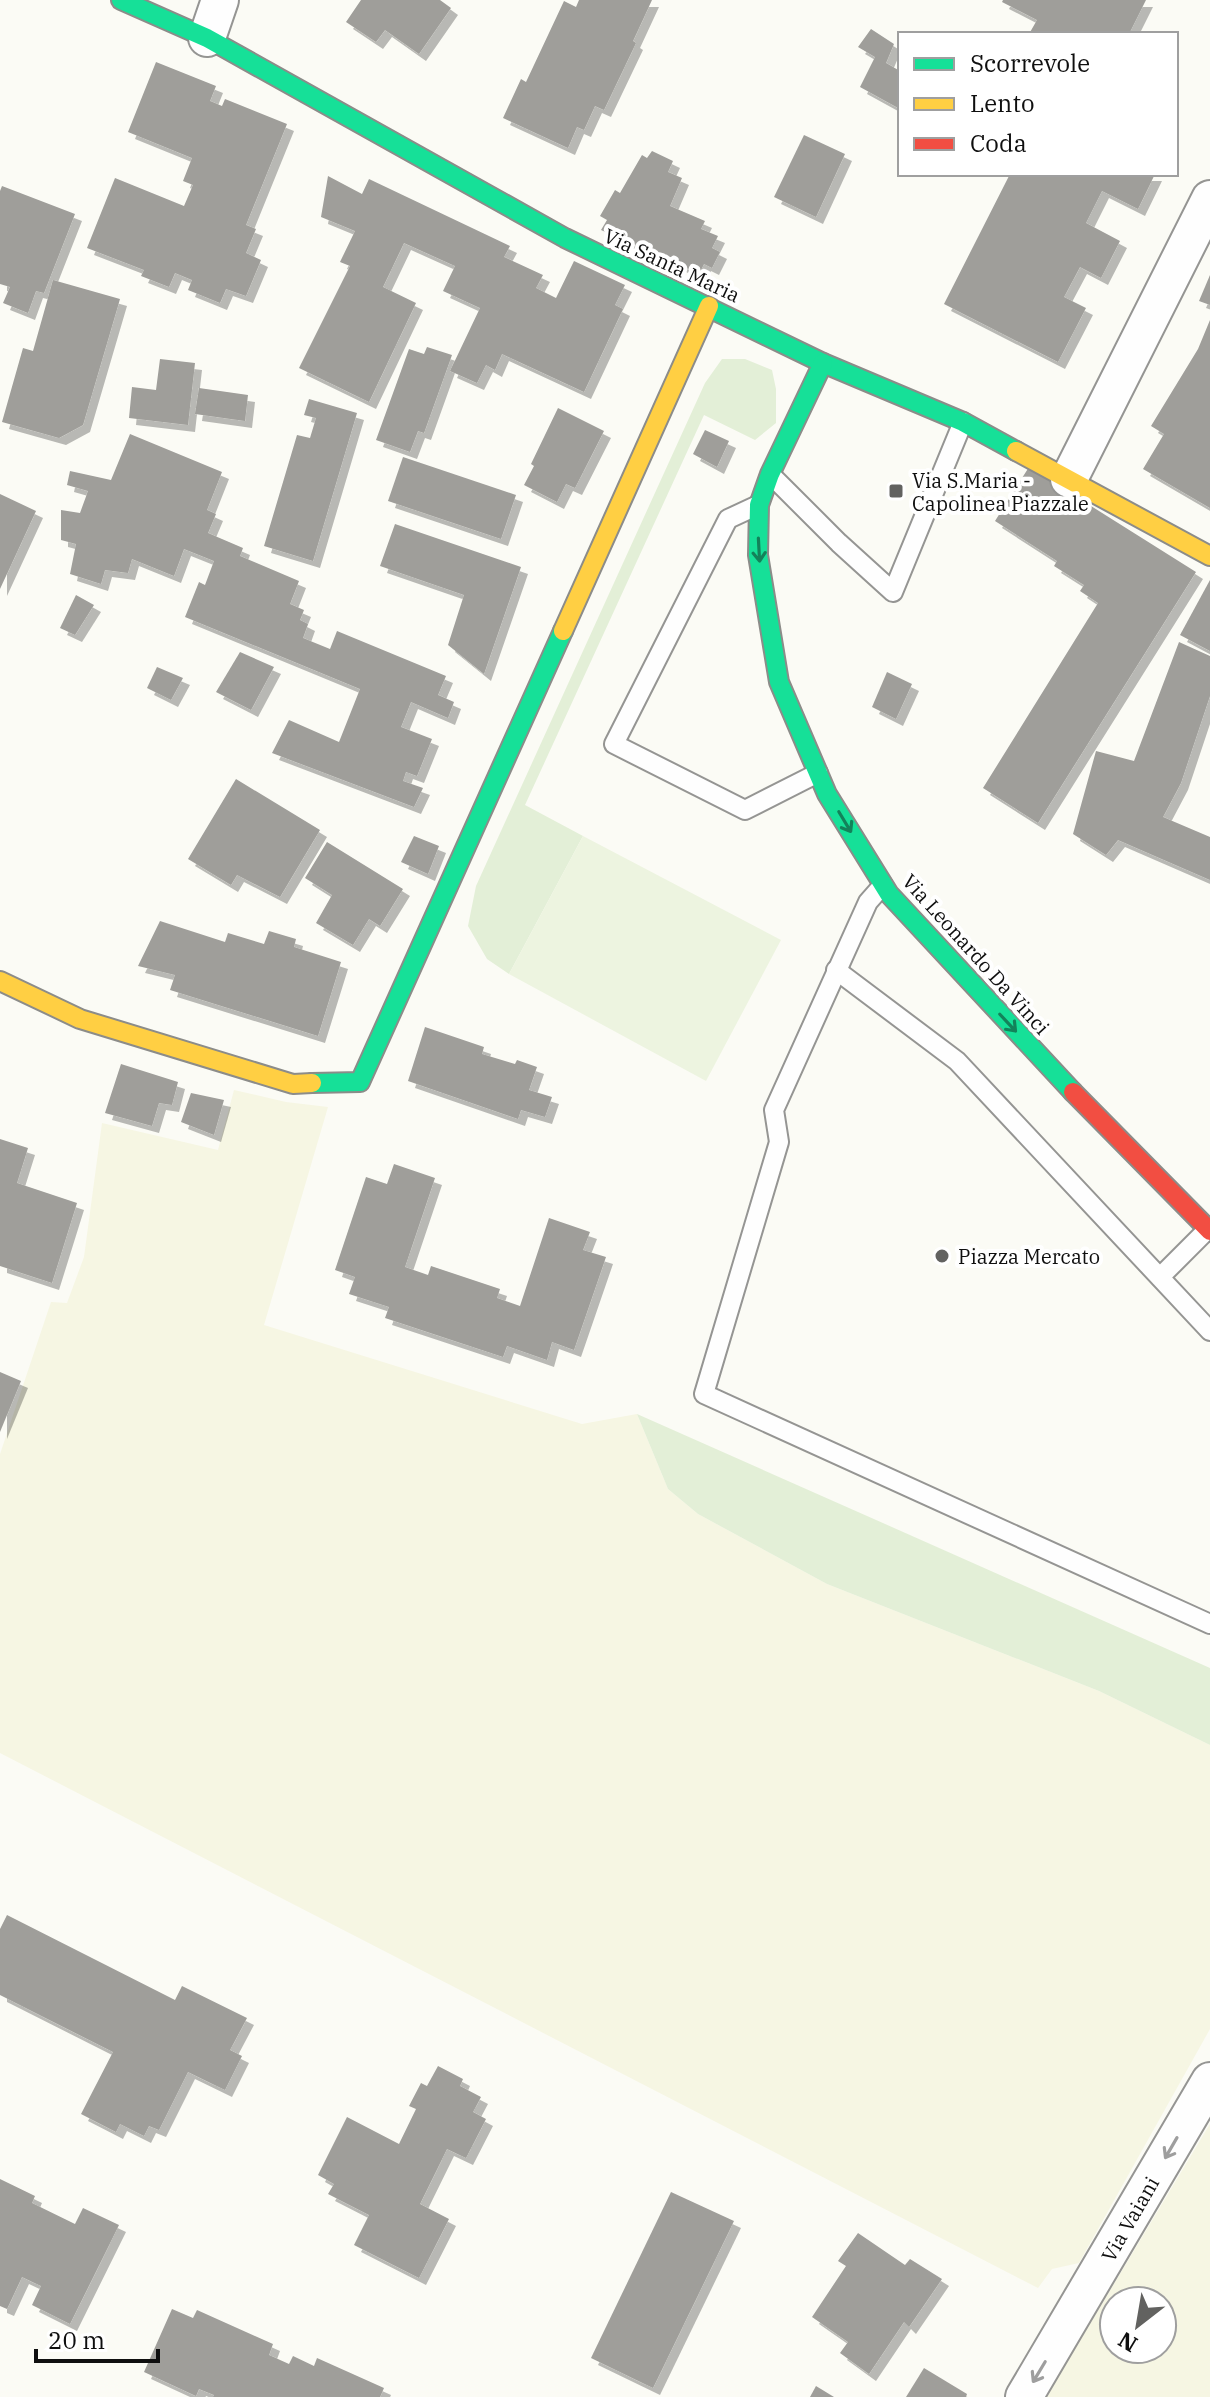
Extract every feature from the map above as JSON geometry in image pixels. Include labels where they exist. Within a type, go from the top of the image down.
[{"type":"street","name":"Via Santa Maria","points":[[121,0],[207,38],[565,238],[823,363],[963,422],[1210,556]]},
{"type":"street","points":[[207,38],[220,0]]},
{"type":"street","points":[[1069,479],[1210,199]]},
{"type":"street","points":[[0,981],[80,1019],[293,1084],[360,1082],[709,306]]},
{"type":"street","name":"Via Leonardo Da Vinci","points":[[823,363],[770,474],[759,505],[758,555],[779,682],[827,794],[883,885],[899,905],[1090,1110],[1209,1230]]},
{"type":"street","name":"Via Vaiani","points":[[1024,2397],[1210,2081]]},
{"type":"lane","points":[[770,474],[893,592],[963,422]]},
{"type":"lane","points":[[759,505],[728,519],[614,744],[745,810],[818,773]]},
{"type":"lane","points":[[883,885],[868,902],[774,1110],[779,1142],[704,1394],[1210,1624]]},
{"type":"lane","points":[[836,970],[957,1061],[1210,1331]]},
{"type":"lane","points":[[1160,1277],[1209,1230]]},
{"type":"green space","points":[[722,359],[745,359],[772,370],[776,389],[776,423],[755,440],[704,415],[525,805],[583,836],[509,974],[487,959],[468,926],[476,886],[705,383]]},
{"type":"green space","points":[[583,836],[781,940],[706,1081],[509,974]]},
{"type":"green space","points":[[234,1090],[286,1102],[328,1107],[264,1325],[582,1424],[637,1414],[668,1489],[698,1514],[827,1584],[1099,1691],[1210,1745],[1210,2029],[1079,2263],[1052,2269],[1038,2288],[0,1753],[0,1454],[51,1302],[67,1303],[84,1257],[102,1123],[218,1150]]},
{"type":"green space","points":[[637,1414],[1210,1668],[1210,1745],[1099,1691],[827,1584],[698,1514],[668,1489]]},
{"type":"green space","points":[[1210,2124],[1210,2397],[1046,2397],[1098,2310],[1098,2365],[1178,2365],[1178,2285],[1113,2285]]},
{"type":"building","points":[[361,0],[440,0],[451,8],[419,54],[385,30],[376,42],[346,22]]},
{"type":"building","points":[[579,0],[652,0],[633,41],[636,43],[604,110],[595,106],[584,130],[577,127],[568,148],[503,118],[521,79],[526,82],[564,1],[576,7]]},
{"type":"building","points":[[1146,0],[1130,32],[1030,32],[1037,20],[1002,2]]},
{"type":"building","points":[[871,29],[894,44],[886,63],[898,70],[898,108],[860,87],[875,57],[858,47]]},
{"type":"building","points":[[156,62],[216,86],[210,101],[222,106],[225,99],[287,124],[246,225],[256,229],[246,253],[261,260],[246,296],[226,289],[220,303],[188,290],[192,280],[175,273],[169,287],[141,276],[144,270],[87,248],[115,178],[184,206],[193,185],[183,181],[192,158],[128,132]]},
{"type":"building","points":[[804,135],[845,154],[816,217],[774,197]]},
{"type":"building","points":[[652,151],[673,161],[668,172],[682,178],[670,206],[705,221],[701,229],[718,236],[712,248],[720,252],[712,268],[704,264],[699,274],[601,230],[607,220],[600,216],[615,190],[620,193],[642,155],[647,158]]},
{"type":"building","points":[[328,176],[362,194],[369,179],[510,246],[504,257],[543,275],[536,288],[556,298],[574,261],[625,285],[615,305],[623,309],[584,392],[502,354],[495,370],[486,365],[477,383],[450,371],[480,308],[443,291],[455,266],[404,243],[383,287],[416,303],[369,402],[299,368],[350,266],[340,262],[355,231],[321,217]]},
{"type":"building","points":[[1009,176],[1154,176],[1138,209],[1102,191],[1086,223],[1120,241],[1101,278],[1080,267],[1064,297],[1086,308],[1058,362],[944,304]]},
{"type":"building","points":[[2,186],[75,214],[44,293],[36,291],[28,313],[3,303],[10,287],[0,284]]},
{"type":"building","points":[[1210,275],[1210,305],[1199,301]]},
{"type":"building","points":[[53,280],[120,299],[83,425],[59,438],[2,422],[23,348],[33,351]]},
{"type":"building","points":[[1210,320],[1210,508],[1143,469],[1164,434],[1151,426],[1198,349]]},
{"type":"building","points":[[427,347],[452,355],[424,433],[418,431],[410,452],[376,440],[409,349],[424,354]]},
{"type":"building","points":[[160,359],[195,363],[188,425],[129,418],[132,387],[156,390]]},
{"type":"building","points":[[199,388],[248,395],[245,421],[195,414]]},
{"type":"building","points":[[309,399],[357,413],[313,561],[264,546],[297,435],[310,438],[316,418],[304,415]]},
{"type":"building","points":[[558,408],[604,431],[575,488],[566,484],[557,502],[524,485]]},
{"type":"building","points":[[705,430],[729,441],[717,467],[693,454]]},
{"type":"building","points":[[130,434],[222,472],[207,510],[216,514],[208,533],[243,548],[240,556],[299,581],[290,604],[304,610],[300,620],[308,624],[303,638],[330,649],[337,631],[446,676],[438,695],[454,702],[448,718],[411,702],[401,727],[432,739],[417,776],[406,772],[403,781],[423,788],[414,807],[272,753],[289,720],[339,742],[360,689],[185,617],[199,582],[205,585],[214,561],[184,549],[174,576],[132,559],[128,573],[105,570],[101,584],[70,574],[76,544],[61,540],[61,510],[80,513],[88,491],[67,485],[70,471],[111,480]]},
{"type":"building","points":[[403,457],[516,495],[501,539],[388,501]]},
{"type":"building","points":[[1029,467],[1196,572],[1038,823],[983,788],[1098,603],[1080,591],[1084,585],[1054,566],[1057,561],[995,521]]},
{"type":"building","points":[[0,494],[36,511],[0,589]]},
{"type":"building","points":[[395,524],[521,567],[484,674],[448,645],[464,595],[380,566]]},
{"type":"building","points":[[1210,580],[1210,651],[1180,635]]},
{"type":"building","points":[[76,595],[94,605],[75,635],[60,628]]},
{"type":"building","points":[[1179,642],[1210,656],[1210,696],[1181,783],[1163,817],[1210,837],[1210,880],[1118,840],[1106,855],[1073,834],[1096,751],[1134,761]]},
{"type":"building","points":[[240,652],[274,667],[251,710],[216,692]]},
{"type":"building","points":[[157,667],[183,678],[171,700],[147,688]]},
{"type":"building","points":[[887,672],[912,684],[896,719],[872,707]]},
{"type":"building","points":[[236,779],[320,830],[280,897],[237,875],[231,885],[188,859]]},
{"type":"building","points":[[414,836],[439,846],[428,874],[401,862]]},
{"type":"building","points":[[327,842],[403,889],[380,926],[369,919],[353,945],[316,923],[332,895],[305,878]]},
{"type":"building","points":[[160,921],[225,942],[228,933],[264,944],[269,931],[296,939],[294,947],[341,962],[318,1036],[170,990],[175,975],[138,966]]},
{"type":"building","points":[[425,1027],[484,1047],[482,1054],[537,1067],[529,1090],[552,1097],[545,1117],[521,1110],[518,1119],[408,1081]]},
{"type":"building","points":[[121,1064],[178,1082],[172,1105],[159,1103],[152,1126],[105,1113]]},
{"type":"building","points":[[191,1093],[224,1100],[214,1135],[181,1122]]},
{"type":"building","points":[[0,1139],[28,1148],[17,1183],[77,1203],[52,1283],[0,1266]]},
{"type":"building","points":[[394,1164],[435,1178],[405,1267],[428,1275],[431,1266],[500,1289],[497,1298],[520,1306],[549,1218],[590,1232],[583,1250],[606,1257],[574,1350],[552,1342],[547,1360],[507,1346],[503,1357],[385,1318],[389,1307],[349,1294],[355,1277],[335,1270],[366,1177],[387,1184]]},
{"type":"building","points":[[0,1372],[21,1381],[0,1432]]},
{"type":"building","points":[[7,1915],[175,2000],[182,1986],[247,2018],[230,2050],[242,2056],[225,2090],[188,2072],[159,2130],[149,2126],[144,2136],[120,2124],[116,2132],[81,2114],[113,2052],[0,1995],[0,1929]]},
{"type":"building","points":[[438,2066],[463,2079],[460,2086],[481,2097],[473,2112],[486,2119],[466,2158],[447,2149],[420,2204],[449,2219],[419,2278],[354,2245],[369,2215],[328,2194],[334,2184],[318,2175],[347,2117],[399,2144],[416,2109],[409,2106],[421,2083],[427,2086]]},
{"type":"building","points":[[0,2179],[35,2196],[32,2203],[75,2224],[83,2208],[119,2225],[70,2324],[32,2305],[41,2286],[22,2277],[7,2309],[0,2306]]},
{"type":"building","points":[[671,2192],[734,2221],[653,2388],[591,2358]]},
{"type":"building","points":[[858,2233],[905,2265],[910,2259],[942,2279],[909,2327],[904,2322],[869,2374],[840,2353],[848,2342],[812,2317],[846,2266],[838,2261]]},
{"type":"building","points":[[172,2309],[193,2318],[197,2310],[273,2344],[269,2355],[289,2364],[293,2356],[314,2366],[317,2358],[384,2388],[380,2397],[213,2397],[199,2389],[196,2396],[144,2372]]},
{"type":"building","points":[[924,2368],[967,2394],[966,2397],[906,2397]]},
{"type":"building","points":[[816,2386],[834,2397],[810,2397]]},
{"type":"traffic: fast","points":[[121,0],[207,38],[565,238],[823,363],[963,422],[1016,451]]},
{"type":"traffic: fast","points":[[823,363],[770,474],[759,505],[758,555],[779,682],[827,794],[889,894],[1073,1092]]},
{"type":"traffic: fast","points":[[312,1083],[360,1082],[563,631]]},
{"type":"traffic: slow","points":[[563,631],[709,306]]},
{"type":"traffic: slow","points":[[1016,451],[1210,556]]},
{"type":"traffic: slow","points":[[0,981],[80,1019],[293,1084],[312,1083]]},
{"type":"traffic: jam","points":[[1073,1092],[1210,1231]]},
{"type":"place","name":"Via S.Maria - Capolinea Piazzale","points":[[896,491]]},
{"type":"place","name":"Piazza Mercato","points":[[942,1256]]}]
